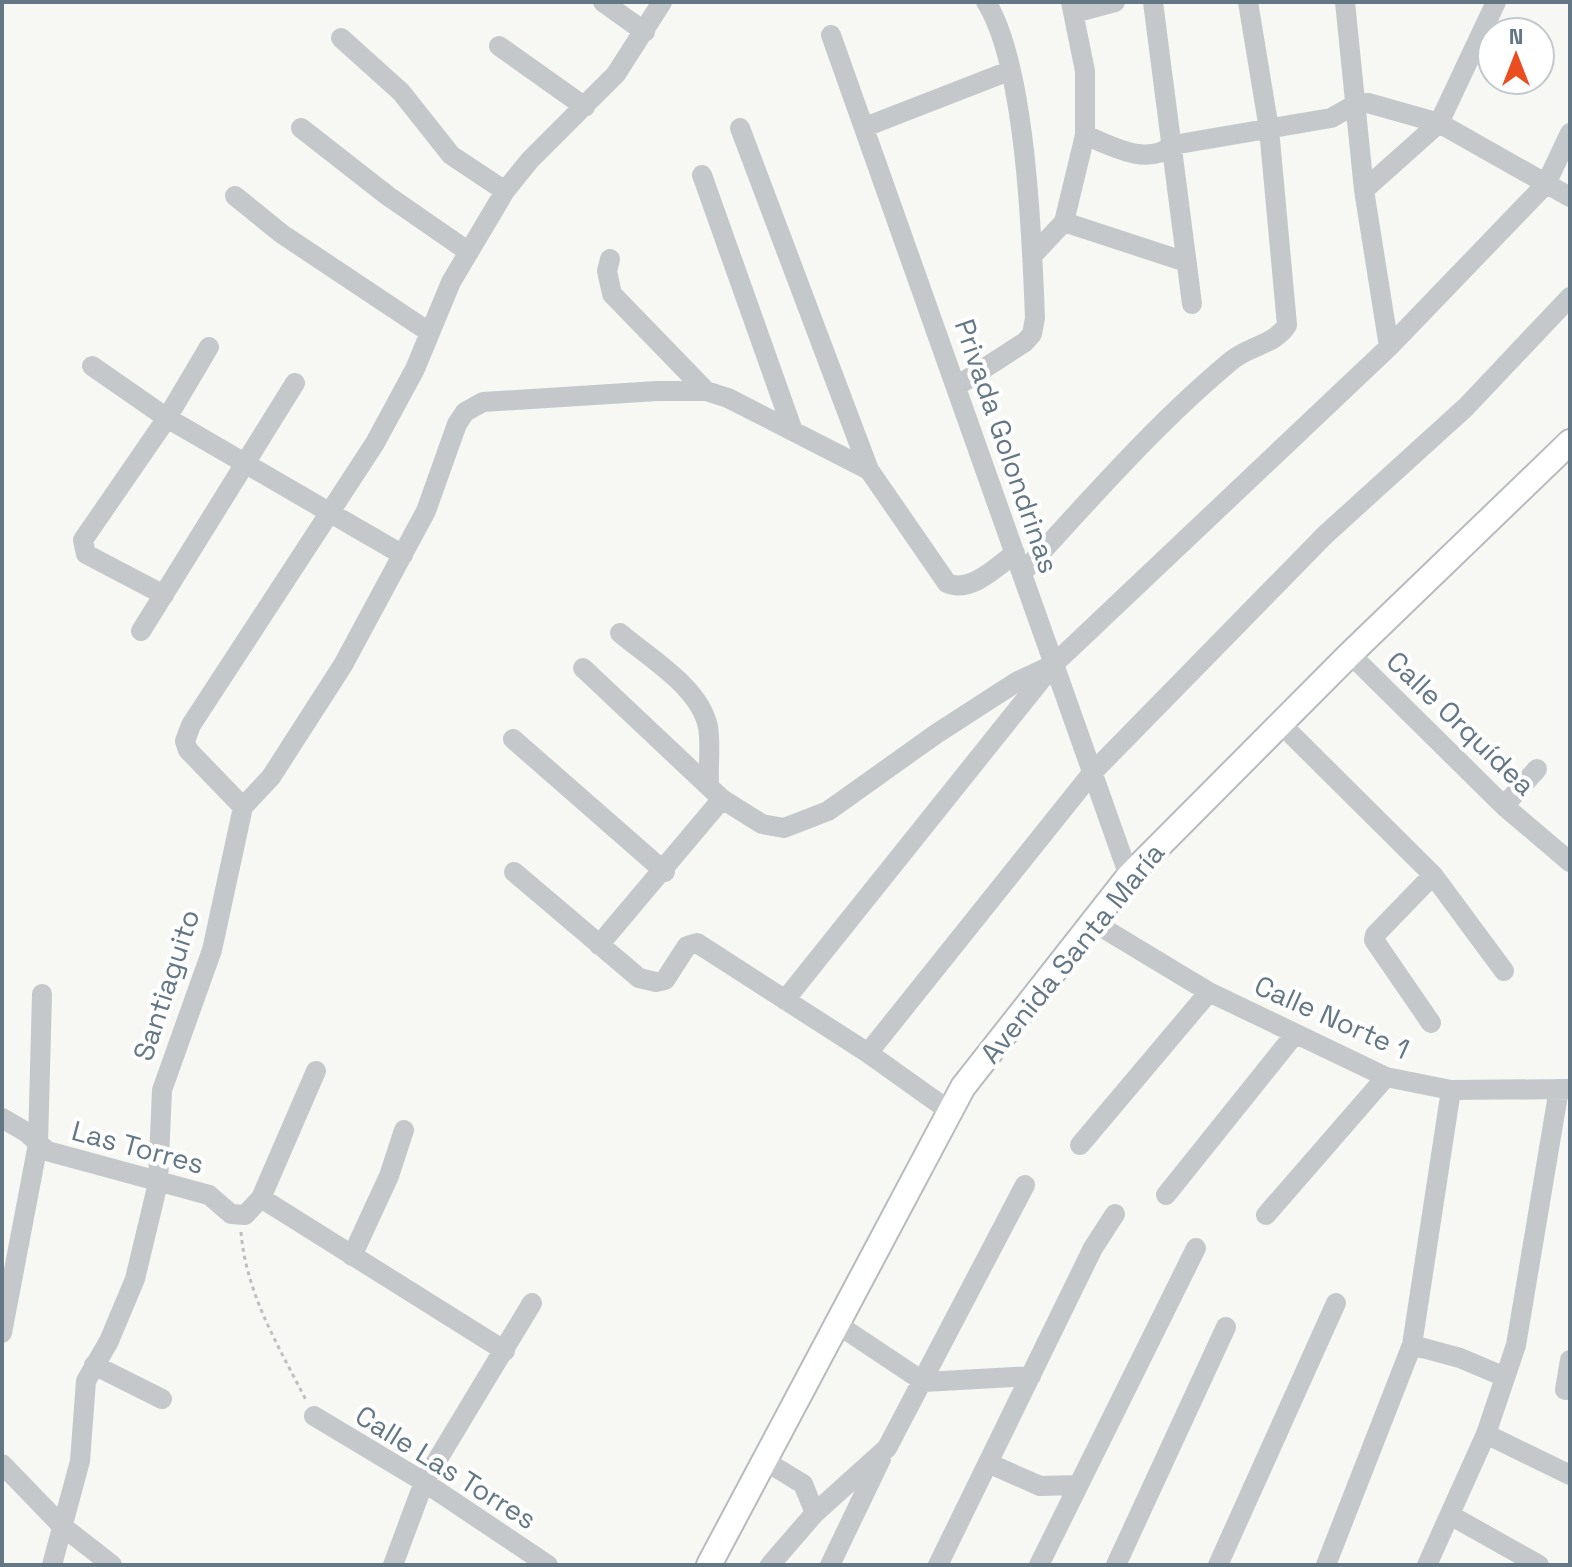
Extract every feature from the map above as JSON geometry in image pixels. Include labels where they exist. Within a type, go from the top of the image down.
[{"type":"main road","name":"Avenida Santa María","points":[[709,1565],[948,1110],[1129,876],[1350,654],[1570,442]]},
{"type":"street","points":[[603,2],[645,32]]},
{"type":"street","points":[[662,2],[616,74],[530,160],[505,191],[469,252],[429,332],[415,369],[375,443],[191,725],[185,741],[188,750],[243,807],[271,777],[343,665],[403,555],[426,511],[457,424],[473,406],[517,398],[706,391],[728,398],[869,470]]},
{"type":"street","points":[[957,386],[1032,334],[1032,256],[1021,135],[1002,33],[986,2]]},
{"type":"street","points":[[1032,256],[1064,222],[1085,135],[1085,71],[1072,7],[1115,2]]},
{"type":"street","points":[[1153,2],[1192,304]]},
{"type":"street","points":[[1022,573],[1128,459],[1232,359],[1283,330],[1288,307],[1269,129],[1248,2]]},
{"type":"street","points":[[1345,2],[1364,190],[1389,347]]},
{"type":"street","points":[[1364,190],[1439,123],[1496,2]]},
{"type":"street","name":"Privada Golondrinas","points":[[831,35],[1129,876]]},
{"type":"street","points":[[341,38],[401,92],[451,155],[505,191]]},
{"type":"street","points":[[499,46],[585,107]]},
{"type":"street","points":[[865,127],[1009,71]]},
{"type":"street","points":[[1085,135],[1141,155],[1165,152],[1173,145],[1331,118],[1356,104],[1380,105],[1439,123],[1570,197]]},
{"type":"street","points":[[301,128],[388,196],[469,252]]},
{"type":"street","points":[[740,128],[869,470],[947,583],[962,587],[1015,553]]},
{"type":"street","points":[[785,1000],[1053,665],[1389,347],[1546,184],[1570,133]]},
{"type":"street","points":[[702,175],[793,431]]},
{"type":"street","points":[[235,196],[282,234],[429,332]]},
{"type":"street","points":[[1064,222],[1186,262]]},
{"type":"street","points":[[610,259],[607,271],[612,294],[706,391]]},
{"type":"street","points":[[868,1053],[1092,773],[1325,535],[1466,407],[1570,297]]},
{"type":"street","points":[[164,595],[86,554],[83,540],[167,418],[209,347]]},
{"type":"street","points":[[92,366],[167,418],[403,555]]},
{"type":"street","points":[[141,631],[295,383]]},
{"type":"street","points":[[620,633],[691,694],[702,708],[708,727],[709,783]]},
{"type":"street","name":"Calle Orquídea","points":[[1350,654],[1504,806],[1570,862]]},
{"type":"street","points":[[583,668],[709,783],[722,799],[762,824],[784,828],[828,811],[1018,681],[1053,665]]},
{"type":"street","points":[[1281,724],[1433,875],[1504,971]]},
{"type":"street","points":[[513,739],[665,872]]},
{"type":"street","points":[[1504,806],[1537,769]]},
{"type":"street","points":[[599,945],[665,872],[722,799]]},
{"type":"street","name":"Santiaguito","points":[[52,1565],[80,1461],[83,1403],[94,1365],[109,1341],[135,1279],[158,1183],[162,1090],[212,950],[243,807]]},
{"type":"street","points":[[514,872],[639,978],[656,982],[665,980],[687,946],[697,943],[868,1053],[948,1110]]},
{"type":"street","points":[[1431,1023],[1375,948],[1374,940],[1375,935],[1433,875]]},
{"type":"street","name":"Calle Norte 1","points":[[1093,922],[1209,992],[1386,1077],[1451,1090],[1565,1089]]},
{"type":"street","points":[[1080,1145],[1209,992]]},
{"type":"street","points":[[2,1331],[38,1144],[42,994]]},
{"type":"street","points":[[1166,1195],[1295,1034]]},
{"type":"street","points":[[240,1216],[248,1214],[261,1198],[316,1071]]},
{"type":"street","points":[[1266,1215],[1386,1077]]},
{"type":"street","points":[[1427,1565],[1486,1434],[1516,1345],[1565,1089]]},
{"type":"street","points":[[1326,1565],[1412,1345],[1451,1090]]},
{"type":"street","name":"Las Torres","points":[[2,1118],[26,1132],[53,1154],[209,1195],[231,1214],[240,1216]]},
{"type":"street","points":[[352,1256],[389,1176],[404,1130]]},
{"type":"street","points":[[830,1565],[887,1448],[1025,1185]]},
{"type":"street","points":[[261,1198],[505,1351]]},
{"type":"street","points":[[938,1565],[1093,1248],[1115,1214]]},
{"type":"street","points":[[1039,1565],[1196,1248]]},
{"type":"street","points":[[393,1565],[424,1482],[532,1303]]},
{"type":"street","points":[[1218,1565],[1336,1303]]},
{"type":"street","points":[[837,1324],[924,1382],[1031,1376]]},
{"type":"street","points":[[1116,1565],[1226,1327]]},
{"type":"street","points":[[1412,1345],[1460,1358],[1505,1377]]},
{"type":"street","points":[[1565,1390],[1570,1360]]},
{"type":"street","points":[[94,1365],[162,1399]]},
{"type":"street","name":"Calle Las Torres","points":[[314,1416],[424,1482],[548,1565]]},
{"type":"street","points":[[1486,1434],[1570,1475]]},
{"type":"street","points":[[770,1565],[815,1513],[887,1448]]},
{"type":"street","points":[[765,1461],[803,1484],[815,1513]]},
{"type":"street","points":[[988,1463],[1040,1486],[1078,1485]]},
{"type":"street","points":[[2,1464],[62,1526],[112,1565]]},
{"type":"street","points":[[1450,1515],[1539,1565]]},
{"type":"path","points":[[240,1216],[244,1260],[263,1317],[314,1416]]}]
